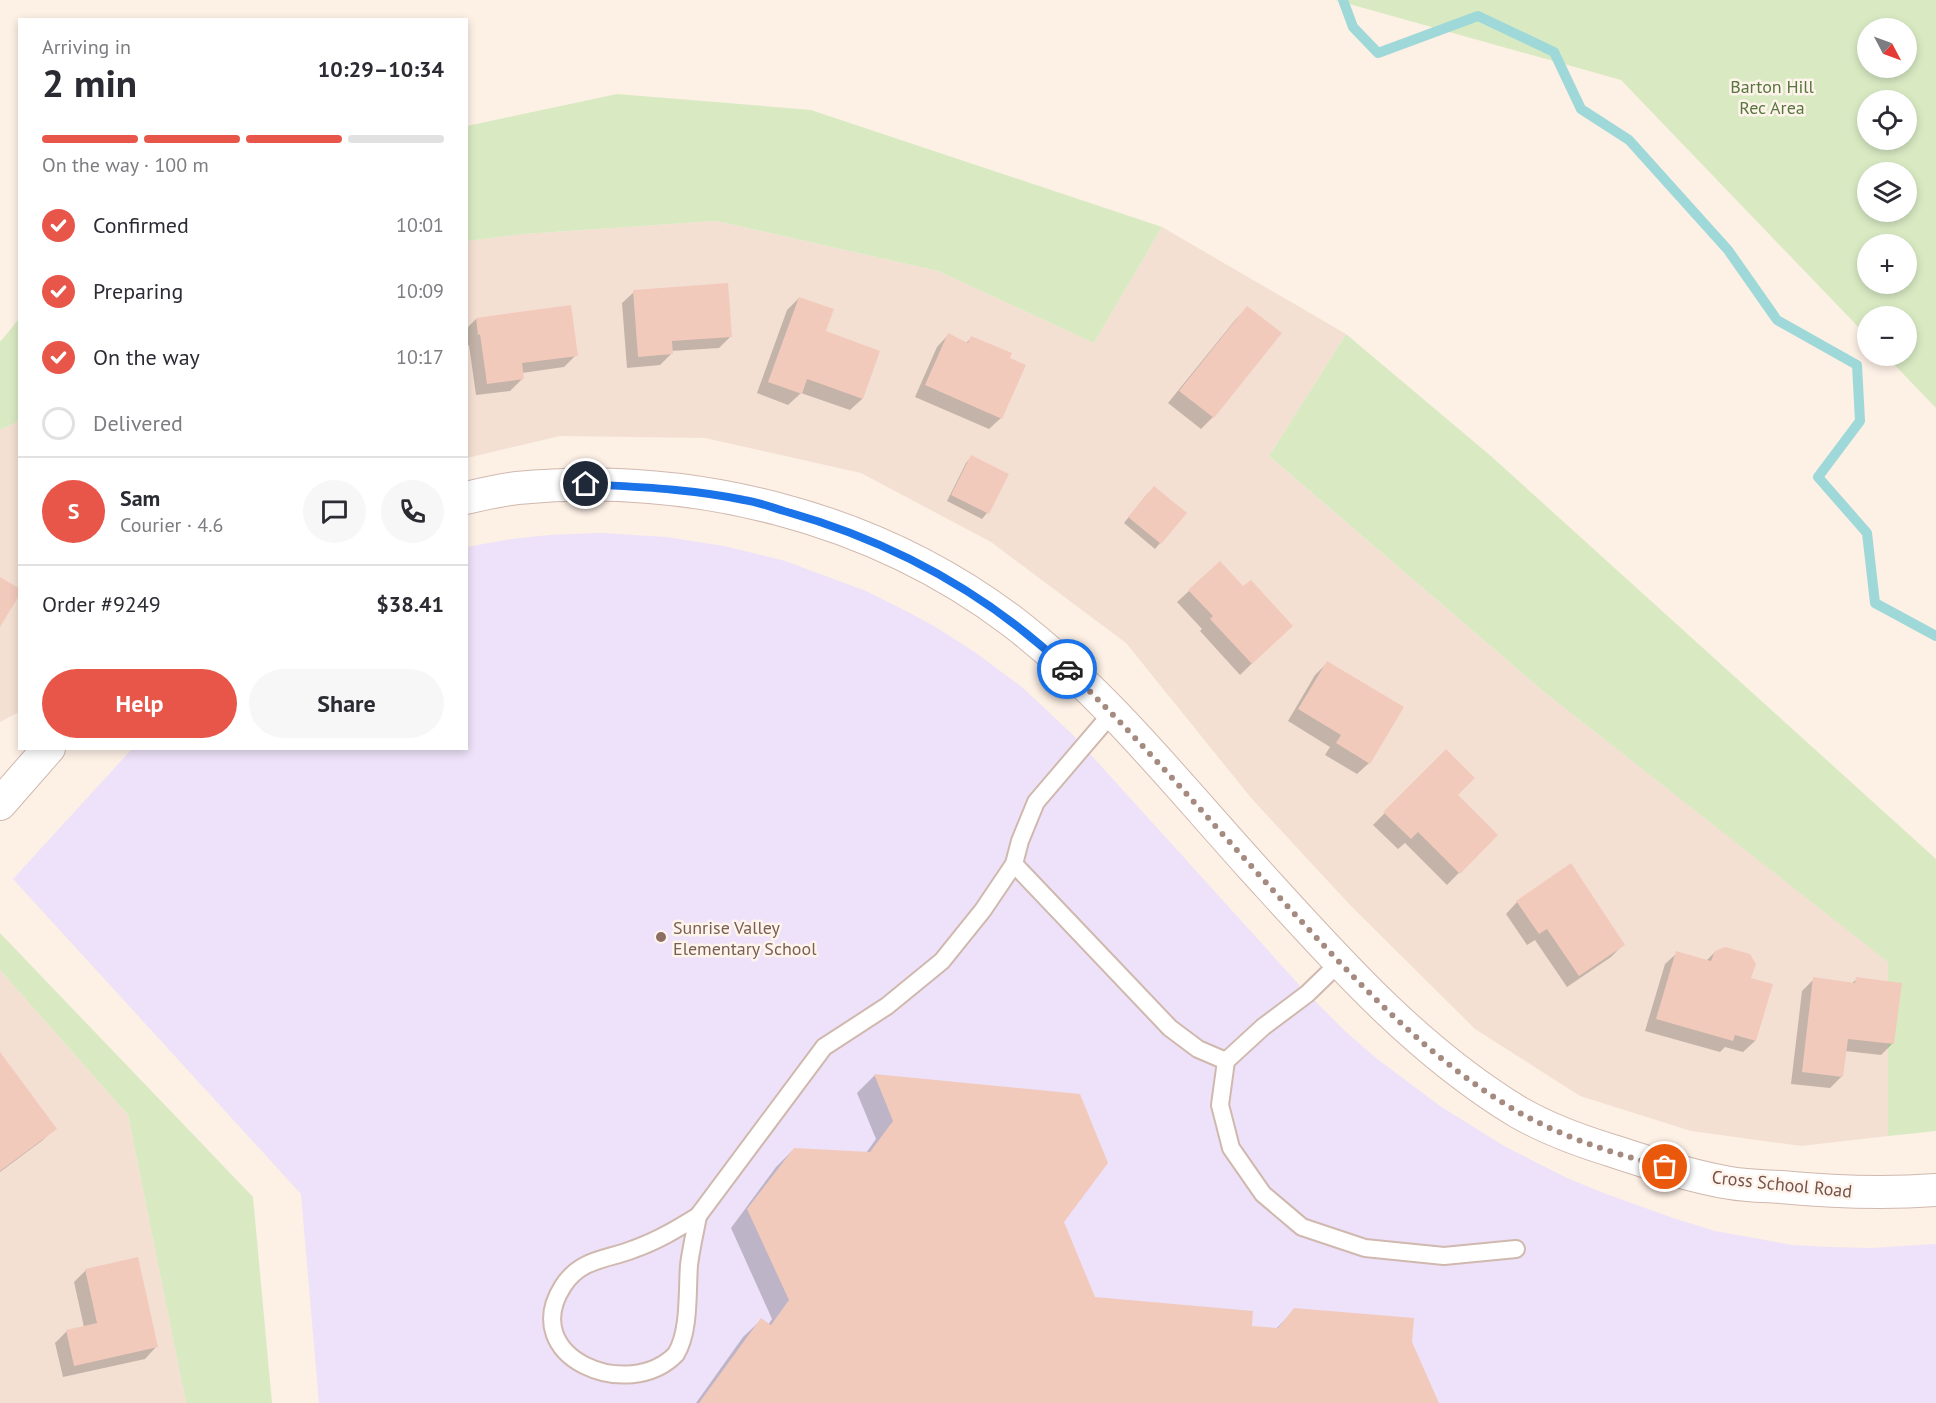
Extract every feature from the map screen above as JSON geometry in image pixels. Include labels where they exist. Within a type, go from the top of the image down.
[{"type":"street","name":"Cross School Road","points":[[468,498],[514,489],[586,484],[664,488],[745,500],[825,522],[908,558],[968,590],[1015,624],[1058,661],[1112,712],[1339,963],[1386,1010],[1461,1074],[1520,1113],[1563,1135],[1643,1161],[1730,1183],[1830,1192],[1936,1190]]},
{"type":"street","points":[[0,804],[48,750]]},
{"type":"lane","points":[[698,1216],[690,1262],[684,1337],[676,1354],[664,1370],[647,1381],[628,1387],[608,1386],[589,1379],[573,1368],[562,1354],[555,1337],[553,1319],[556,1302],[564,1286],[575,1272],[591,1262],[632,1250],[665,1236],[698,1216],[824,1047],[887,1006],[942,961],[983,910],[1014,864],[1020,841],[1036,801],[1112,712]]},
{"type":"lane","points":[[1014,864],[1170,1028],[1198,1049],[1226,1061]]},
{"type":"lane","points":[[1339,963],[1307,994],[1263,1027],[1226,1061],[1220,1106],[1231,1148],[1263,1194],[1302,1227],[1365,1248],[1444,1256],[1516,1249]]},
{"type":"shaded area","points":[[716,221],[938,271],[1094,343],[1162,227],[1346,334],[1269,456],[1544,692],[1889,962],[1888,1136],[1801,1146],[1691,1131],[1580,1096],[1475,1029],[1350,905],[1252,799],[1126,643],[991,542],[861,473],[705,438],[560,436],[468,458],[468,241],[524,234]]},
{"type":"shaded area","points":[[18,421],[18,713],[0,722],[0,430]]},
{"type":"shaded area","name":"Sunrise Valley Elementary School","points":[[601,533],[666,537],[724,546],[785,561],[866,591],[934,626],[976,653],[1023,688],[1073,735],[1302,988],[1346,1032],[1376,1058],[1440,1106],[1504,1146],[1569,1179],[1606,1194],[1715,1231],[1792,1245],[1872,1248],[1936,1244],[1936,1403],[319,1403],[301,1194],[13,879],[131,750],[468,750],[468,547],[549,535]]},
{"type":"shaded area","points":[[0,970],[128,1115],[186,1403],[0,1403]]},
{"type":"green space","name":"Barton Hill Rec Area","points":[[1335,0],[1936,0],[1936,408],[1896,366],[1917,366],[1917,306],[1857,306],[1857,326],[1621,80]]},
{"type":"green space","points":[[617,94],[811,110],[1162,227],[1094,343],[938,271],[716,221],[524,234],[468,241],[468,126]]},
{"type":"green space","points":[[18,320],[18,421],[0,430],[0,342]]},
{"type":"green space","points":[[1346,334],[1492,457],[1936,859],[1936,1131],[1888,1136],[1888,962],[1544,692],[1269,456]]},
{"type":"green space","points":[[0,933],[253,1197],[272,1403],[186,1403],[128,1115],[0,970]]},
{"type":"building","points":[[728,283],[732,337],[672,341],[673,354],[638,357],[633,290]]},
{"type":"building","points":[[799,297],[834,309],[826,331],[880,351],[863,399],[807,379],[802,394],[768,382]]},
{"type":"building","points":[[571,305],[578,356],[522,363],[524,379],[487,384],[476,318]]},
{"type":"building","points":[[1247,306],[1282,333],[1214,418],[1179,391]]},
{"type":"building","points":[[948,333],[968,343],[971,336],[1012,353],[1010,358],[1026,365],[1002,419],[925,385]]},
{"type":"building","points":[[971,455],[1009,474],[989,514],[951,495]]},
{"type":"building","points":[[1154,486],[1187,513],[1161,544],[1128,517]]},
{"type":"building","points":[[1220,561],[1243,586],[1251,580],[1293,626],[1252,664],[1210,619],[1213,616],[1188,590]]},
{"type":"building","points":[[0,577],[18,588],[18,597],[0,627]]},
{"type":"building","points":[[1327,661],[1404,707],[1370,764],[1336,743],[1341,735],[1298,709]]},
{"type":"building","points":[[1446,749],[1475,778],[1458,795],[1498,835],[1460,874],[1418,832],[1411,839],[1383,812]]},
{"type":"building","points":[[1571,863],[1625,945],[1579,976],[1547,929],[1539,934],[1516,901]]},
{"type":"building","points":[[1725,947],[1750,954],[1756,964],[1751,978],[1773,984],[1756,1041],[1735,1035],[1733,1041],[1656,1019],[1676,951],[1711,961],[1715,951]]},
{"type":"building","points":[[1813,977],[1855,983],[1856,977],[1902,983],[1894,1044],[1848,1039],[1843,1077],[1802,1072]]},
{"type":"building","points":[[0,1052],[57,1129],[0,1171]]},
{"type":"building","points":[[874,1074],[1080,1094],[1108,1163],[1064,1222],[1095,1297],[1253,1311],[1252,1326],[1278,1328],[1294,1308],[1414,1318],[1412,1342],[1439,1403],[699,1403],[761,1318],[771,1325],[789,1300],[747,1209],[794,1148],[870,1152],[893,1121]]},
{"type":"building","points":[[138,1257],[158,1347],[74,1366],[66,1330],[97,1323],[85,1269]]},
{"type":"waterway","points":[[1343,0],[1353,27],[1378,53],[1478,16],[1554,52],[1581,109],[1629,140],[1728,250],[1777,320],[1857,365],[1860,421],[1818,477],[1867,533],[1875,603],[1936,636]]},
{"type":"way so far","points":[[1067,669],[1112,712],[1339,963],[1386,1010],[1461,1074],[1520,1113],[1563,1135],[1665,1167]]},
{"type":"place","name":"Sunrise Valley Elementary School","points":[[661,937]]},
{"type":"route","points":[[586,484],[664,488],[745,500],[825,522],[908,558],[968,590],[1015,624],[1067,669]]}]
